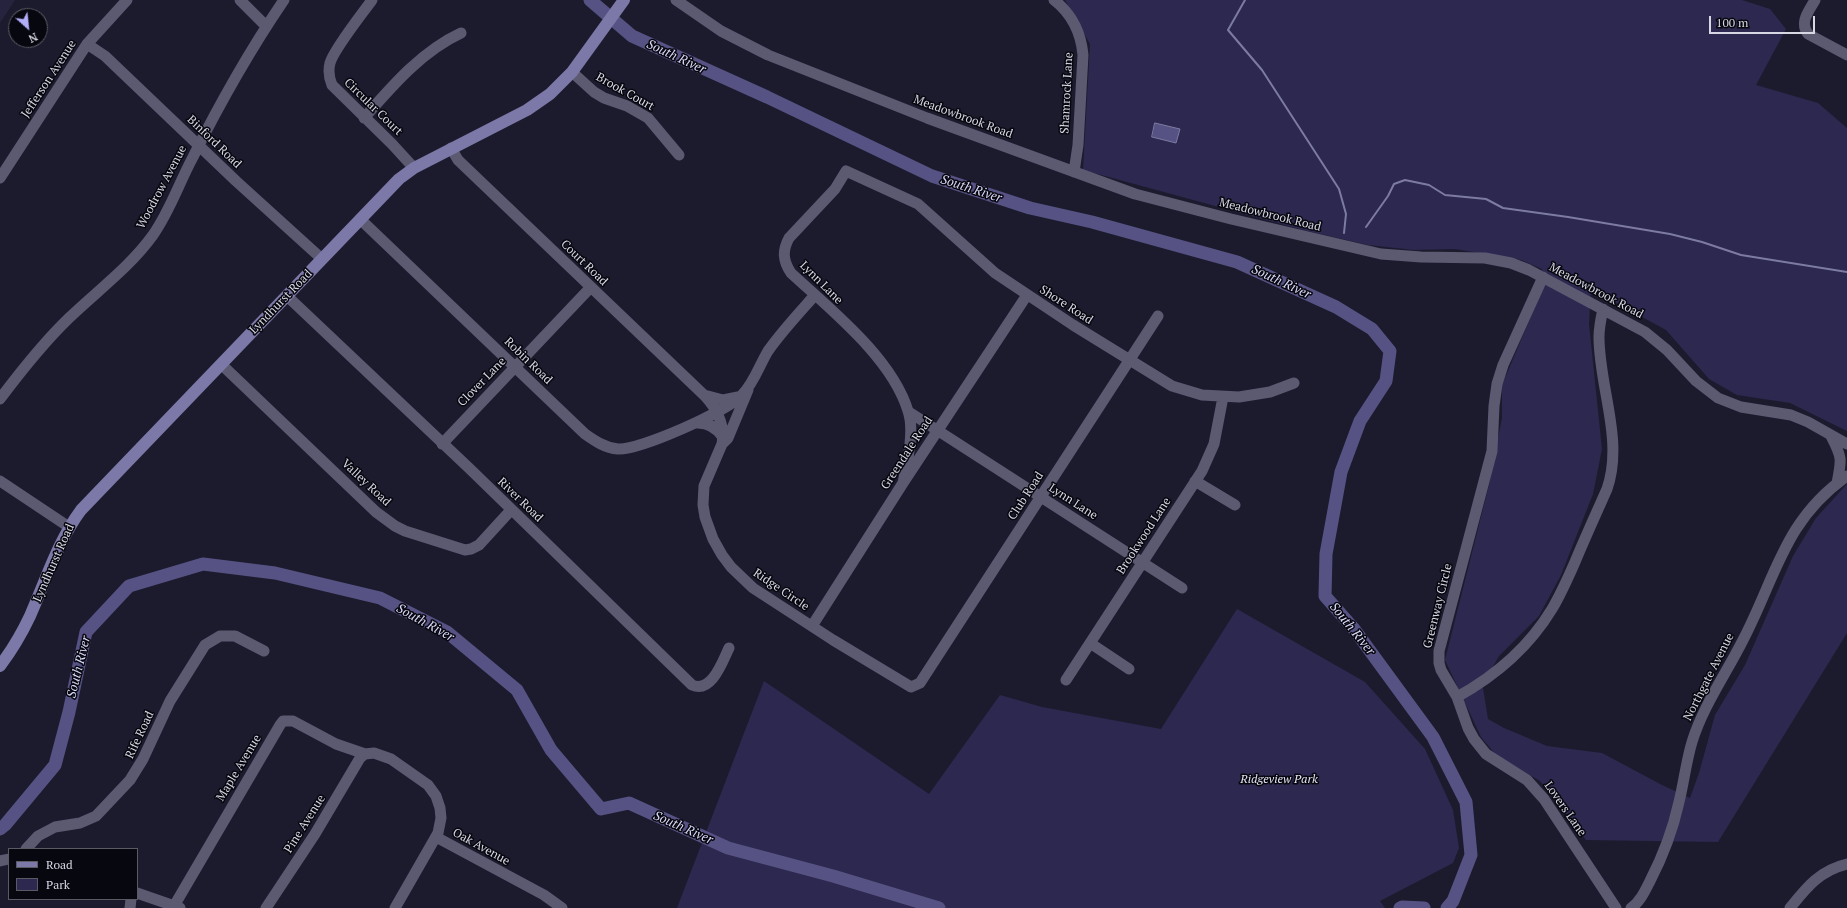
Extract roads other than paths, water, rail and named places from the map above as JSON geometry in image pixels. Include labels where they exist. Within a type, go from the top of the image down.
[{"type":"main road","name":"Lyndhurst Road","points":[[0,666],[30,617],[69,527],[81,510],[399,179],[414,168],[451,148],[538,104],[556,89],[572,72],[624,0]]},
{"type":"street","name":"Jefferson Avenue","points":[[0,178],[86,44],[127,0]]},
{"type":"street","points":[[240,0],[266,26]]},
{"type":"street","name":"Woodrow Avenue","points":[[0,399],[22,369],[51,337],[73,314],[135,257],[153,236],[166,213],[199,145],[266,26],[284,0]]},
{"type":"street","name":"Circular Court","points":[[372,0],[333,56],[328,71],[332,85],[364,118],[404,155],[414,168]]},
{"type":"street","name":"Meadowbrook Road","points":[[676,0],[721,31],[768,55],[927,118],[1074,172],[1168,204],[1381,254],[1401,256],[1485,258],[1511,263],[1543,277],[1603,309],[1656,340],[1696,381],[1718,398],[1741,407],[1791,415],[1808,422],[1847,444]]},
{"type":"street","name":"Shamrock Lane","points":[[1054,0],[1062,6],[1073,20],[1082,45],[1083,56],[1078,138],[1074,172]]},
{"type":"street","points":[[1815,0],[1804,20],[1804,26],[1808,34],[1847,55]]},
{"type":"street","points":[[364,118],[408,70],[428,53],[461,33]]},
{"type":"street","name":"Binford Road","points":[[86,44],[105,56],[265,208],[322,259]]},
{"type":"street","name":"Brook Court","points":[[572,72],[594,92],[604,98],[627,106],[648,118],[679,155]]},
{"type":"street","name":"Court Road","points":[[451,148],[458,160],[704,395],[717,412]]},
{"type":"street","name":"Shore Road","points":[[846,171],[918,204],[978,260],[995,273],[1129,361],[1172,386],[1202,395],[1223,398],[1255,396],[1294,383]]},
{"type":"street","name":"Lynn Lane","points":[[846,171],[835,189],[789,238],[784,249],[785,262],[788,269],[867,346],[894,379],[909,412],[910,431],[908,456],[903,483]]},
{"type":"street","name":"Robin Road","points":[[360,219],[585,434],[607,447],[620,449],[628,448],[699,421],[717,412]]},
{"type":"street","name":"Greenway Circle","points":[[1456,697],[1441,670],[1439,663],[1439,651],[1492,451],[1494,406],[1497,384],[1503,365],[1543,277]]},
{"type":"street","name":"Clover Lane","points":[[442,444],[591,287]]},
{"type":"street","name":"Ridge Circle","points":[[815,295],[769,350],[750,386],[745,402],[728,438],[722,441],[707,479],[703,498],[705,517],[713,539],[722,555],[753,588],[907,686],[913,687]]},
{"type":"street","name":"Greendale Road","points":[[812,626],[937,430],[1027,295]]},
{"type":"street","name":"River Road","points":[[287,296],[692,684],[698,686],[704,685],[712,679],[729,648]]},
{"type":"street","points":[[1456,697],[1475,688],[1500,668],[1526,644],[1542,624],[1561,592],[1607,490],[1611,478],[1614,456],[1600,360],[1599,336],[1603,309]]},
{"type":"street","name":"Club Road","points":[[913,687],[920,683],[1158,316]]},
{"type":"street","name":"Valley Road","points":[[221,364],[376,512],[395,526],[454,548],[471,549],[479,545],[511,510]]},
{"type":"street","name":"Ridge Circle","points":[[717,412],[741,396],[750,386]]},
{"type":"street","points":[[704,395],[706,410],[699,421],[712,426],[722,441]]},
{"type":"street","name":"Court Road","points":[[704,395],[723,400],[741,396]]},
{"type":"street","name":"Brookwood Lane","points":[[1066,680],[1207,462],[1214,444],[1223,398]]},
{"type":"street","points":[[717,412],[721,422],[722,441]]},
{"type":"street","name":"Lynn Lane","points":[[909,412],[1182,588]]},
{"type":"street","points":[[1830,435],[1838,446],[1841,459],[1837,483]]},
{"type":"street","name":"Northgate Avenue","points":[[1631,908],[1645,891],[1665,849],[1679,801],[1692,742],[1707,705],[1744,638],[1788,541],[1808,511],[1837,483],[1847,476]]},
{"type":"street","points":[[0,481],[69,527]]},
{"type":"street","points":[[1195,481],[1234,505]]},
{"type":"street","name":"Rife Road","points":[[27,848],[38,836],[55,827],[80,823],[96,816],[130,780],[143,759],[170,701],[205,645],[220,636],[234,636],[264,651]]},
{"type":"street","points":[[1090,643],[1129,668]]},
{"type":"street","name":"Lovers Lane","points":[[1456,697],[1474,739],[1486,754],[1514,770],[1540,793],[1616,908]]},
{"type":"street","name":"Maple Avenue","points":[[177,907],[233,804],[283,722],[293,721],[336,744],[365,754]]},
{"type":"street","name":"Oak Avenue","points":[[365,754],[374,753],[391,759],[431,789],[436,796],[440,808],[440,826],[436,837],[544,895],[558,907]]},
{"type":"street","name":"Pine Avenue","points":[[266,908],[315,834],[360,758],[365,754]]},
{"type":"street","points":[[395,908],[436,837]]},
{"type":"street","points":[[1790,908],[1806,888],[1825,872],[1833,867],[1847,864]]},
{"type":"street","points":[[138,893],[177,907]]},
{"type":"waterway","name":"South River","points":[[590,0],[632,36],[767,97],[932,176],[1030,208],[1092,222],[1237,262],[1336,307],[1372,329],[1390,351],[1386,381],[1360,421],[1341,472],[1326,554],[1325,596],[1354,629],[1433,737],[1466,802],[1471,855],[1453,901],[1447,908]]},
{"type":"waterway","points":[[1245,0],[1228,30],[1262,70],[1339,189],[1346,214],[1344,233]]},
{"type":"waterway","points":[[1366,227],[1388,196],[1394,184],[1405,180],[1429,185],[1445,195],[1486,199],[1503,208],[1670,234],[1702,242],[1741,255],[1847,272]]},
{"type":"waterway","name":"South River","points":[[0,829],[55,765],[69,712],[86,632],[129,586],[203,564],[275,573],[380,598],[447,632],[517,690],[551,750],[601,809],[629,803],[728,848],[833,876],[939,908]]},
{"type":"waterway","name":"South River","points":[[1400,908],[1424,908]]},
{"type":"park label","name":"Ridgeview Park","points":[[1279,780]]}]
